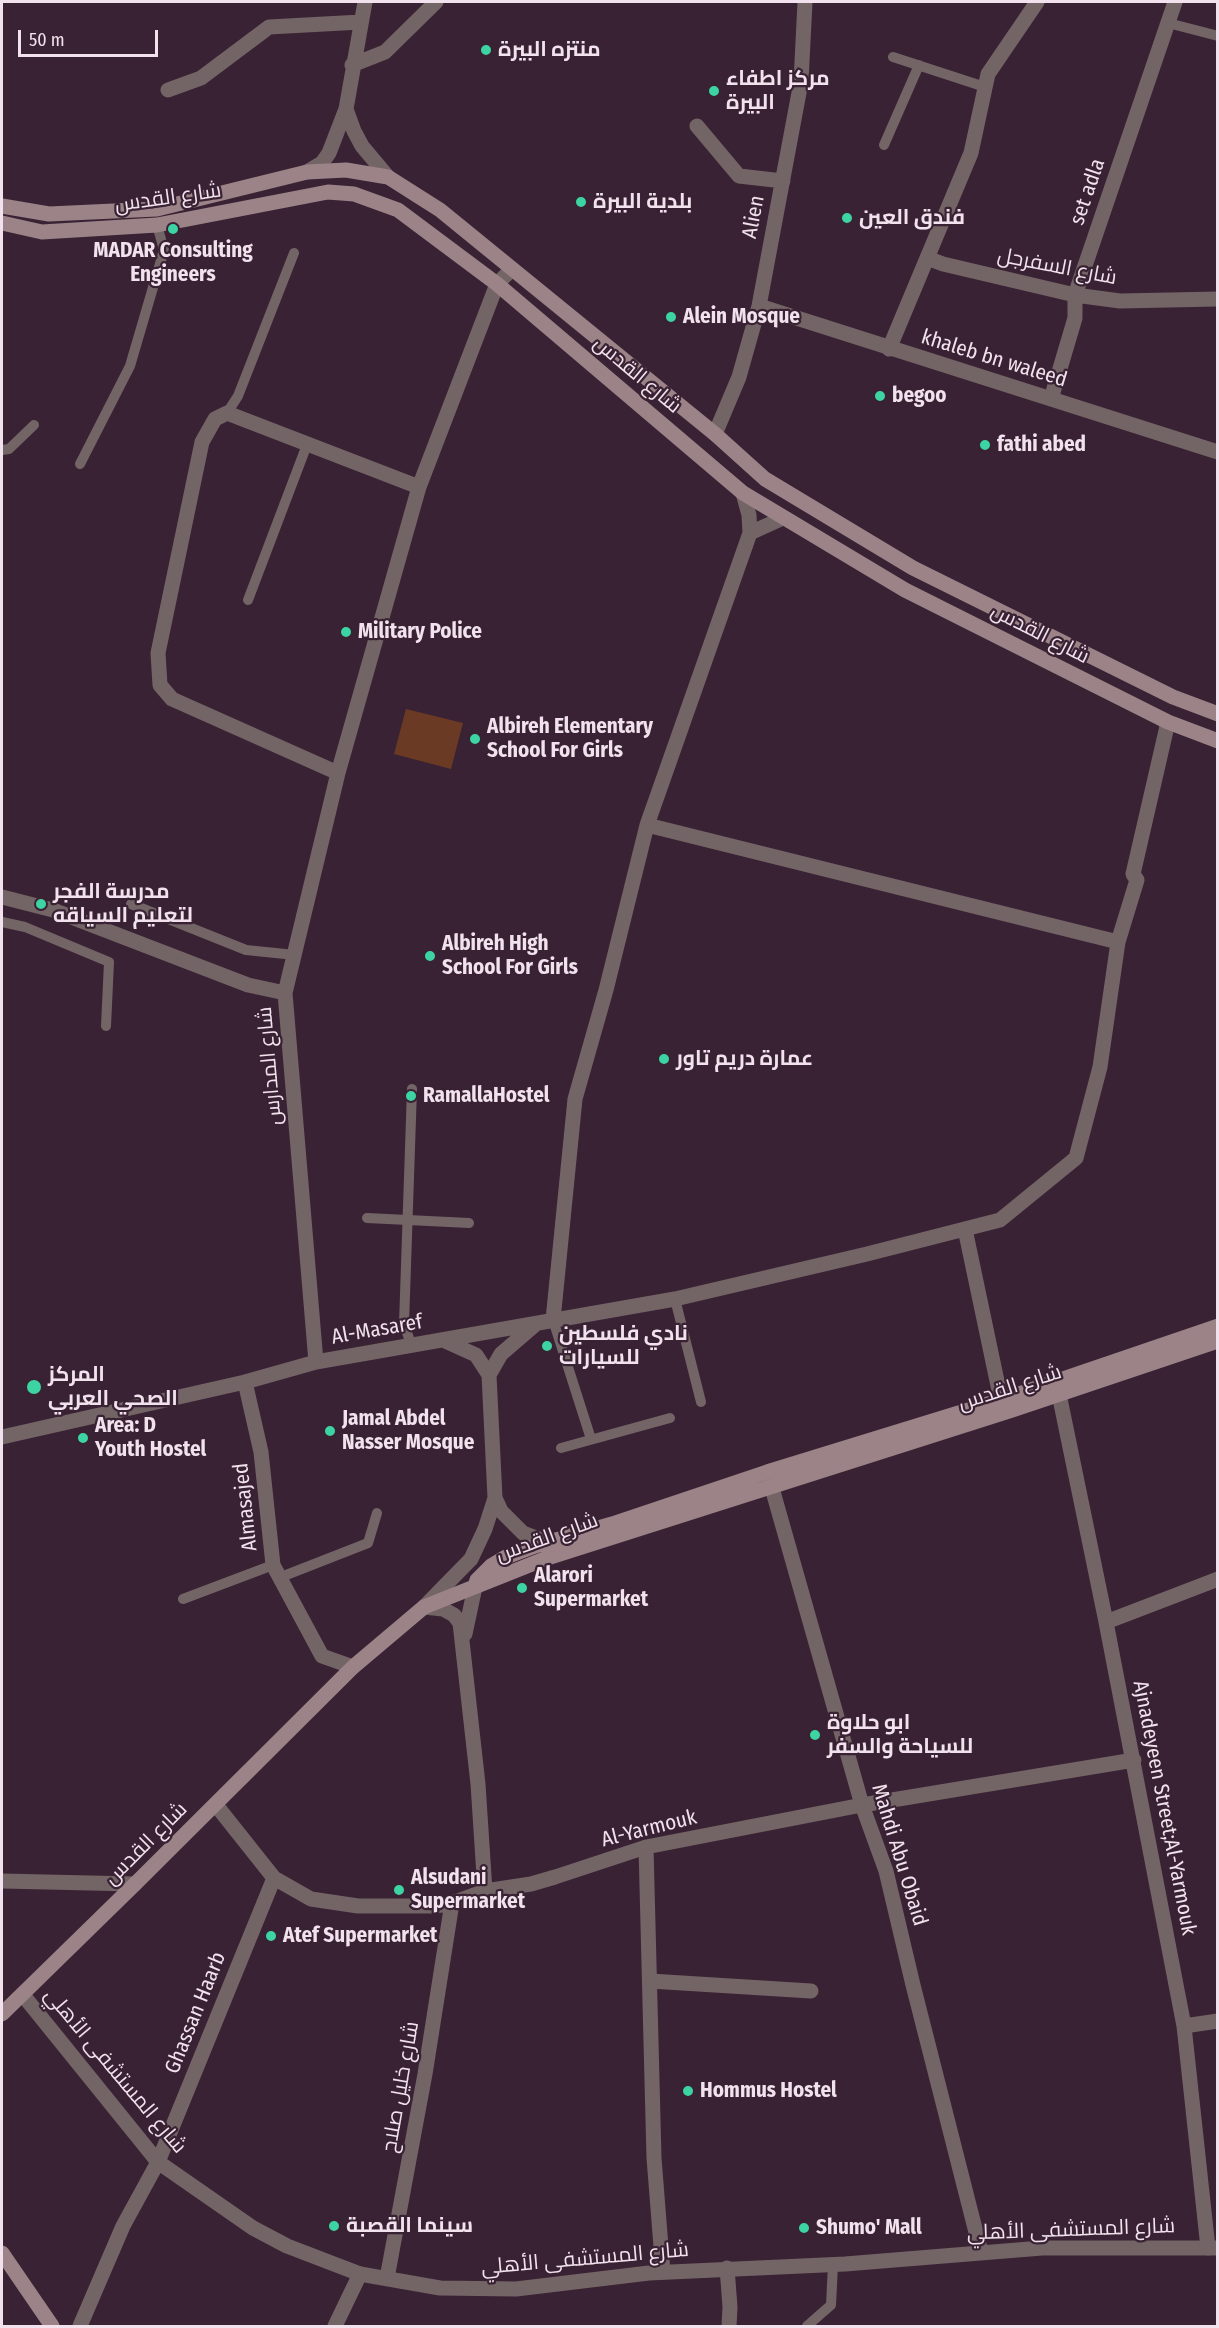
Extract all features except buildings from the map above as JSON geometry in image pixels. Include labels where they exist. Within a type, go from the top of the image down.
[{"type":"main road","name":"شارع القدس","points":[[2,206],[49,214],[157,209],[307,172],[346,170],[388,177],[440,210],[715,434],[765,479],[913,568],[1173,697],[1218,714]]},
{"type":"main road","name":"شارع القدس","points":[[2,224],[42,232],[157,225],[328,192],[354,194],[398,210],[497,284],[743,493],[905,590],[1168,722],[1218,741]]},
{"type":"main road","points":[[704,459],[715,434]]},
{"type":"main road","points":[[1168,722],[1173,697]]},
{"type":"main road","points":[[475,1587],[477,1580],[491,1566],[506,1557],[1006,1405],[1218,1326]]},
{"type":"main road","name":"شارع القدس","points":[[1055,1388],[1218,1341]]},
{"type":"main road","name":"شارع القدس","points":[[23,1995],[353,1667],[423,1607],[547,1558],[769,1478]]},
{"type":"main road","name":"شارع المستشفى الأهلي","points":[[2,2014],[23,1995]]},
{"type":"main road","points":[[2,2253],[52,2326]]},
{"type":"street","points":[[307,172],[322,163],[329,153],[346,109],[365,2]]},
{"type":"street","points":[[352,66],[385,52],[436,2]]},
{"type":"street","name":"Alien","points":[[715,434],[739,377],[759,306],[801,82],[806,2]]},
{"type":"street","points":[[889,349],[971,153],[988,74],[1037,2]]},
{"type":"street","name":"set adla","points":[[1051,399],[1075,318],[1075,295],[1175,2]]},
{"type":"street","points":[[168,90],[201,78],[269,27],[362,22]]},
{"type":"street","points":[[346,109],[362,146],[388,177]]},
{"type":"street","points":[[697,126],[738,176],[783,181]]},
{"type":"street","name":"شارع السفرجل","points":[[927,258],[943,264],[1075,295],[1120,301],[1218,299]]},
{"type":"street","points":[[285,993],[339,773],[419,487],[497,284],[512,269]]},
{"type":"street","name":"khaleb bn waleed","points":[[759,306],[1218,452]]},
{"type":"street","points":[[339,773],[172,699],[160,686],[158,652],[202,442],[215,419],[227,413],[308,442],[419,487]]},
{"type":"street","points":[[553,1320],[575,1099],[606,990],[647,825],[750,533],[749,515],[743,493]]},
{"type":"street","points":[[750,533],[765,524],[783,518]]},
{"type":"street","name":"Al-Masaref","points":[[2,1437],[245,1383],[316,1362],[675,1299],[1000,1220],[1076,1158],[1100,1067],[1118,942],[1137,880],[1133,874],[1168,722]]},
{"type":"street","points":[[647,825],[1118,942]]},
{"type":"street","name":"شارع المدارس","points":[[2,897],[53,910],[248,985],[285,993],[316,1362]]},
{"type":"street","points":[[965,1229],[1006,1405]]},
{"type":"street","points":[[423,1607],[471,1559],[485,1529],[495,1498],[489,1375],[501,1354],[537,1323]]},
{"type":"street","name":"Al-Masaref","points":[[445,1341],[476,1355],[489,1375]]},
{"type":"street","name":"Almasajed","points":[[245,1383],[261,1452],[277,1571],[322,1656],[353,1667]]},
{"type":"street","name":"Ajnadeyeen Street;Al-Yarmouk","points":[[1055,1388],[1134,1760],[1184,2026],[1213,2248]]},
{"type":"street","name":"Mahdi Abu Obaid","points":[[769,1478],[862,1805],[886,1870],[981,2252]]},
{"type":"street","points":[[495,1498],[501,1511],[513,1525],[523,1533],[549,1543]]},
{"type":"street","points":[[1106,1622],[1218,1579]]},
{"type":"street","points":[[463,1643],[475,1587]]},
{"type":"street","points":[[423,1607],[443,1608],[454,1615],[460,1623],[478,1784],[485,1891]]},
{"type":"street","name":"Al-Yarmouk","points":[[216,1804],[274,1878],[311,1899],[358,1906],[436,1906],[452,1903],[485,1891],[547,1879],[646,1847],[862,1805],[1134,1760]]},
{"type":"street","points":[[646,1847],[654,2158],[663,2272]]},
{"type":"street","name":"Ghassan Haarb","points":[[80,2326],[123,2226],[158,2162],[274,1878]]},
{"type":"street","points":[[2,1881],[135,1884]]},
{"type":"street","name":"شارع خليل صلاح","points":[[387,2278],[425,2074],[452,1903]]},
{"type":"street","points":[[650,1981],[811,1991]]},
{"type":"street","name":"شارع المستشفى الأهلي","points":[[23,1995],[158,2162],[253,2228],[288,2246],[360,2274],[440,2288],[516,2289],[663,2272],[833,2265],[1042,2248],[1213,2248]]},
{"type":"street","points":[[1184,2026],[1218,2021]]},
{"type":"street","points":[[727,2268],[729,2326]]},
{"type":"street","points":[[335,2326],[360,2274]]},
{"type":"lane","points":[[1168,23],[1218,36]]},
{"type":"lane","points":[[893,57],[985,87]]},
{"type":"lane","points":[[884,145],[919,65]]},
{"type":"lane","points":[[80,464],[130,366],[164,250],[157,225]]},
{"type":"lane","points":[[227,413],[238,396],[294,253]]},
{"type":"lane","points":[[2,450],[9,449],[34,425]]},
{"type":"lane","points":[[248,600],[308,442]]},
{"type":"lane","points":[[130,904],[246,950],[296,955]]},
{"type":"lane","points":[[2,922],[24,927],[109,962],[106,1026]]},
{"type":"lane","points":[[411,1344],[404,1324],[412,1089]]},
{"type":"lane","points":[[367,1218],[469,1223]]},
{"type":"lane","points":[[675,1299],[701,1402]]},
{"type":"lane","points":[[553,1320],[591,1439]]},
{"type":"lane","points":[[561,1448],[670,1418]]},
{"type":"lane","points":[[183,1599],[368,1543],[376,1513]]},
{"type":"lane","points":[[807,2326],[831,2305],[833,2265]]},
{"type":"shaded area","points":[[406,709],[463,723],[451,769],[394,754]]},
{"type":"place","name":"منتزه البيرة","points":[[486,50]]},
{"type":"place","name":"مركز اطفاء البيرة","points":[[714,91]]},
{"type":"place","name":"بلدية البيرة","points":[[581,202]]},
{"type":"place","name":"فندق العين","points":[[847,218]]},
{"type":"place","name":"MADAR Consulting Engineers","points":[[173,229]]},
{"type":"place","name":"Alein Mosque","points":[[671,317]]},
{"type":"place","name":"begoo","points":[[880,396]]},
{"type":"place","name":"fathi abed","points":[[985,445]]},
{"type":"place","name":"Military Police","points":[[346,632]]},
{"type":"place","name":"Albireh Elementary School For Girls","points":[[475,739]]},
{"type":"place","name":"مدرسة الفجر لتعليم السياقه","points":[[41,904]]},
{"type":"place","name":"Albireh High School For Girls","points":[[430,956]]},
{"type":"place","name":"عمارة دريم تاور","points":[[664,1059]]},
{"type":"place","name":"RamallaHostel","points":[[411,1096]]},
{"type":"place","name":"نادي فلسطين للسيارات","points":[[547,1346]]},
{"type":"place","name":"المركز الصحي العربي","points":[[34,1387]]},
{"type":"place","name":"Jamal Abdel Nasser Mosque","points":[[330,1431]]},
{"type":"place","name":"Area: D Youth Hostel","points":[[83,1438]]},
{"type":"place","name":"Alarori Supermarket","points":[[522,1588]]},
{"type":"place","name":"ابو حلاوة للسياحة والسفر","points":[[815,1735]]},
{"type":"place","name":"Alsudani Supermarket","points":[[399,1890]]},
{"type":"place","name":"Atef Supermarket","points":[[271,1936]]},
{"type":"place","name":"Hommus Hostel","points":[[688,2091]]},
{"type":"place","name":"سينما القصبة","points":[[334,2226]]},
{"type":"place","name":"Shumo' Mall","points":[[804,2228]]}]
